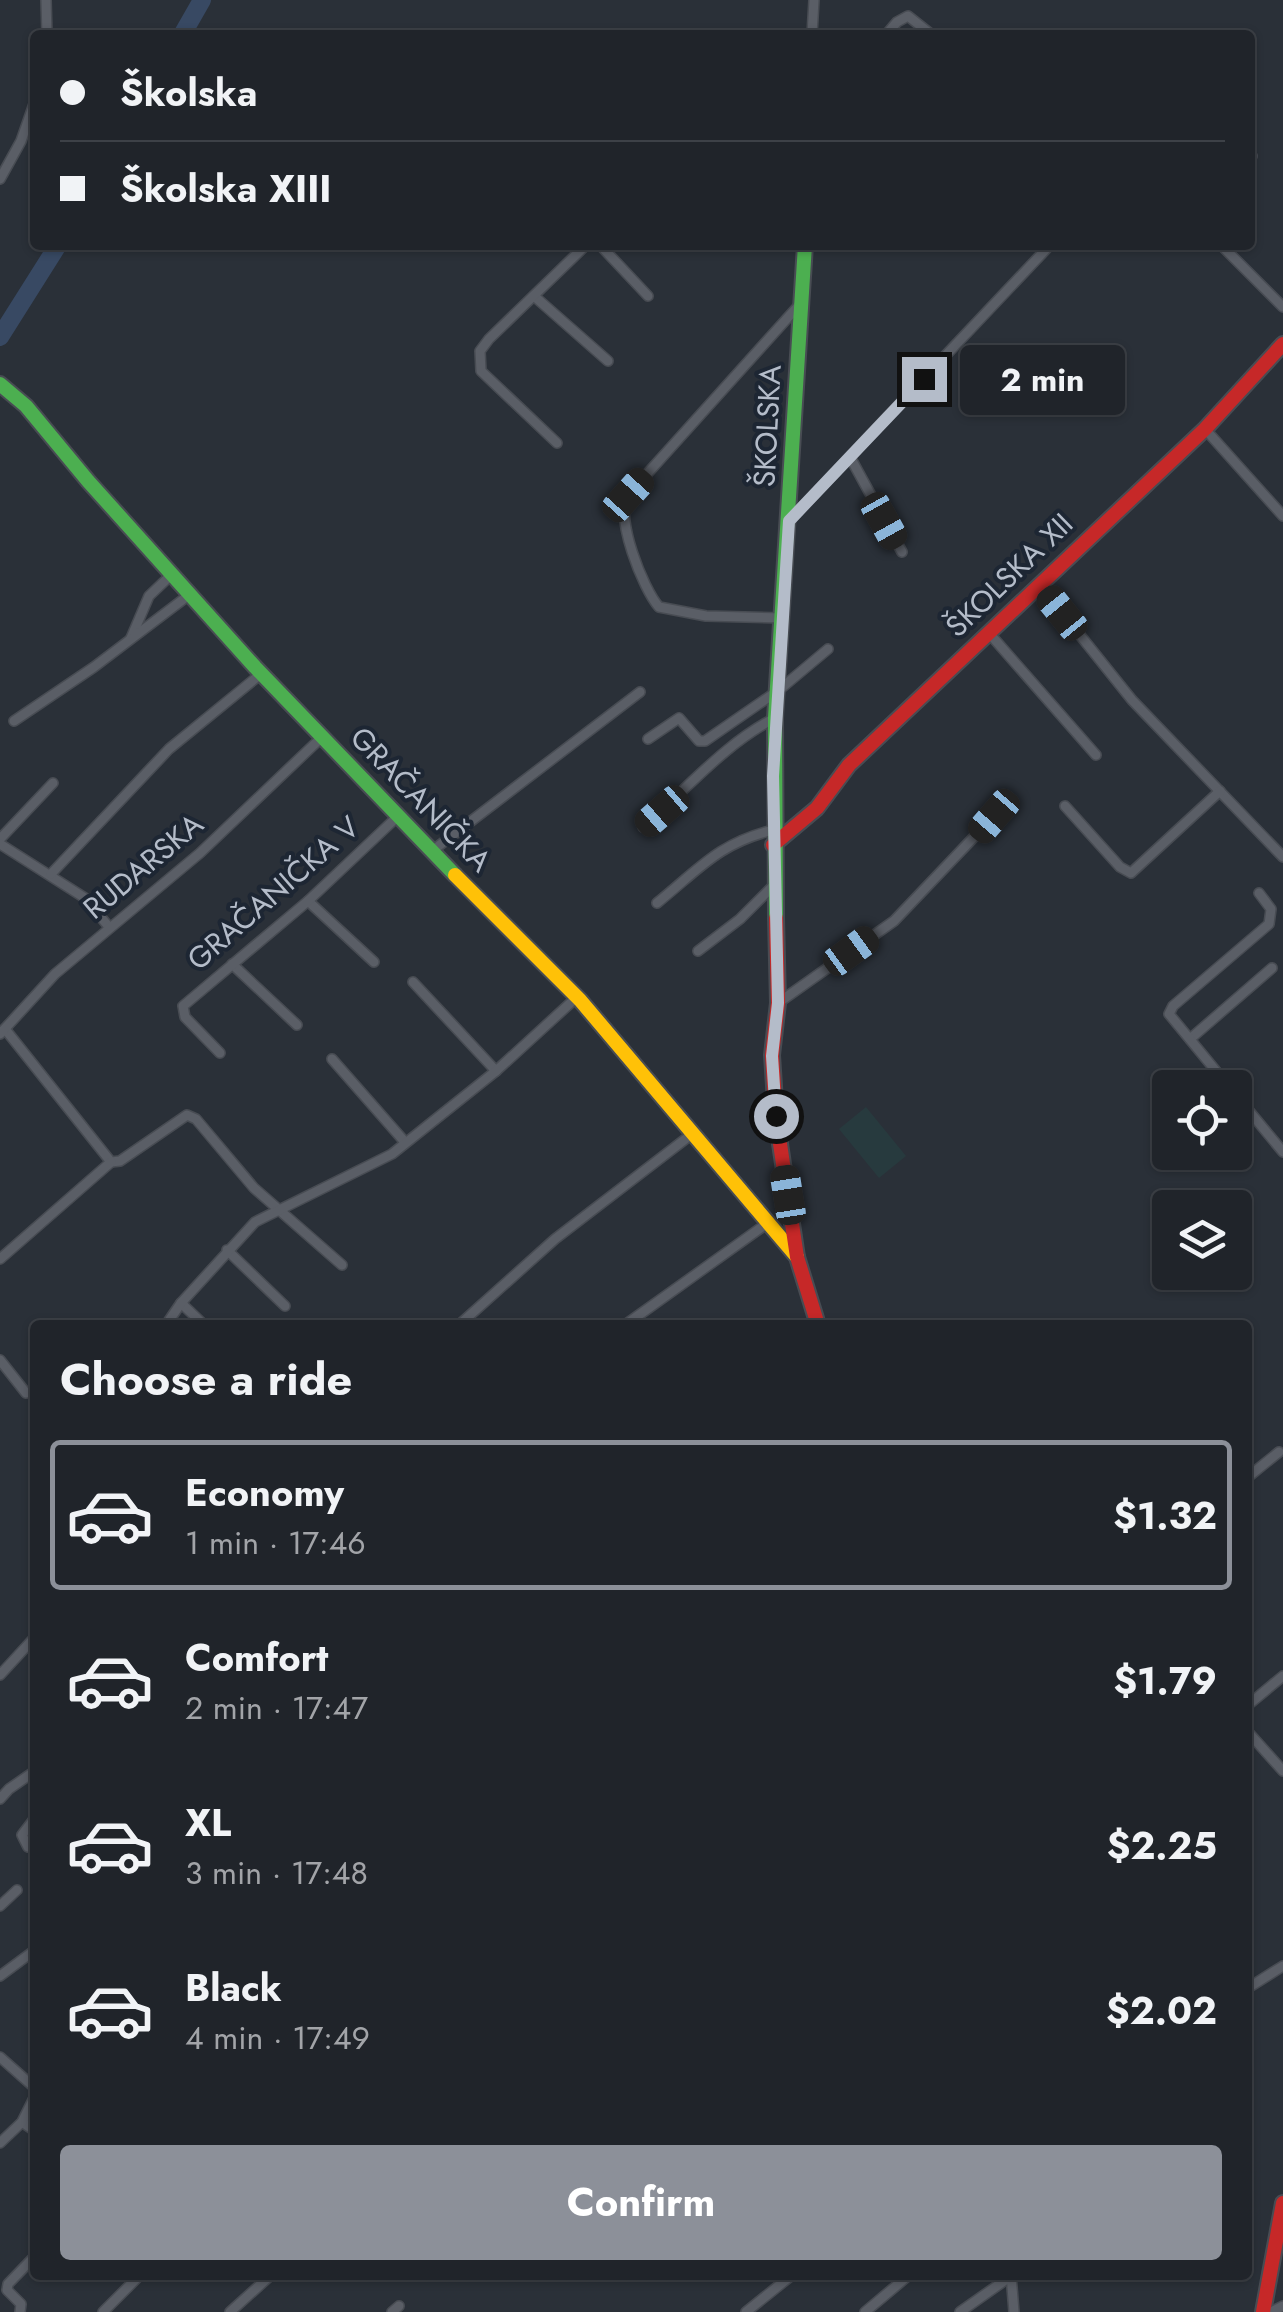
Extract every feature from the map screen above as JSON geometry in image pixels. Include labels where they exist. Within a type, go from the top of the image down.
[{"type":"street","points":[[46,0],[47,30]]},
{"type":"street","points":[[812,30],[814,0]]},
{"type":"street","points":[[890,30],[908,16],[926,30]]},
{"type":"street","points":[[0,179],[30,115]]},
{"type":"street","points":[[557,443],[481,371],[479,364],[484,344],[581,250]]},
{"type":"street","points":[[605,250],[648,296]]},
{"type":"street","name":"ŠKOLSKA","points":[[805,250],[775,718],[773,838],[778,1003],[772,1056],[776,1116],[797,1257],[816,1320]]},
{"type":"street","points":[[789,521],[1045,250]]},
{"type":"street","points":[[1226,250],[1283,307]]},
{"type":"street","points":[[534,296],[608,361]]},
{"type":"street","points":[[784,618],[706,616],[659,607],[632,550],[622,506],[803,301]]},
{"type":"street","name":"ŠKOLSKA XII","points":[[773,838],[817,808],[848,764],[1206,429],[1283,344]]},
{"type":"street","name":"GRAČANIČKA","points":[[0,384],[26,406],[171,575],[322,738],[577,997],[797,1257]]},
{"type":"street","points":[[1206,429],[1283,516]]},
{"type":"street","points":[[850,457],[902,552]]},
{"type":"street","points":[[130,640],[149,596],[171,575]]},
{"type":"street","points":[[1039,584],[1132,700],[1283,857]]},
{"type":"street","points":[[14,721],[189,595]]},
{"type":"street","points":[[989,633],[1096,755]]},
{"type":"street","points":[[648,739],[680,718],[702,742],[779,690],[828,648]]},
{"type":"street","points":[[51,874],[169,748],[262,673]]},
{"type":"street","points":[[432,851],[640,692]]},
{"type":"street","points":[[643,827],[729,746],[775,718]]},
{"type":"street","name":"RUDARSKA","points":[[3,1032],[55,974],[200,853],[322,738]]},
{"type":"street","points":[[53,783],[0,841],[85,898],[109,927]]},
{"type":"street","points":[[1064,806],[1120,867],[1131,872],[1220,791]]},
{"type":"street","points":[[778,1003],[894,921],[994,816]]},
{"type":"street","name":"GRAČANIČKA V","points":[[220,1053],[182,1010],[187,1002],[308,901],[397,817]]},
{"type":"street","points":[[658,902],[710,856],[743,838],[773,838]]},
{"type":"street","points":[[698,951],[740,919],[774,885]]},
{"type":"street","points":[[1215,1070],[1170,1018],[1170,1010],[1269,924],[1271,909],[1259,893]]},
{"type":"street","points":[[308,901],[374,962]]},
{"type":"street","points":[[232,964],[297,1025]]},
{"type":"street","points":[[1190,1039],[1272,968]]},
{"type":"street","points":[[413,982],[496,1071]]},
{"type":"street","points":[[169,1320],[254,1222],[392,1154],[496,1071],[577,997]]},
{"type":"street","points":[[3,1032],[111,1162]]},
{"type":"street","points":[[332,1059],[404,1141]]},
{"type":"street","points":[[0,1260],[111,1162],[120,1162],[188,1115],[209,1132],[254,1188],[342,1266]]},
{"type":"street","points":[[1252,1115],[1283,1152]]},
{"type":"street","points":[[466,1320],[555,1239],[692,1134]]},
{"type":"street","points":[[632,1320],[769,1222]]},
{"type":"street","points":[[227,1250],[285,1306]]},
{"type":"street","points":[[181,1303],[199,1320]]},
{"type":"street","points":[[0,1360],[26,1393]]},
{"type":"street","points":[[1252,1474],[1279,1452]]},
{"type":"street","points":[[0,1675],[30,1642]]},
{"type":"street","points":[[1252,1702],[1283,1676]]},
{"type":"street","points":[[1252,1736],[1283,1771]]},
{"type":"street","points":[[0,1799],[30,1775]]},
{"type":"street","points":[[28,1847],[22,1835],[30,1825]]},
{"type":"street","points":[[0,1906],[17,1890]]},
{"type":"street","points":[[0,1976],[30,1954]]},
{"type":"street","points":[[1252,1985],[1283,1966]]},
{"type":"street","points":[[0,2057],[30,2084]]},
{"type":"street","points":[[0,2143],[22,2122],[30,2106]]},
{"type":"street","points":[[22,2122],[30,2128]]},
{"type":"street","points":[[1263,2312],[1283,2203]]},
{"type":"street","points":[[20,2312],[20,2304],[7,2290],[8,2284],[30,2261]]},
{"type":"street","points":[[103,2312],[135,2280]]},
{"type":"street","points":[[230,2312],[265,2280]]},
{"type":"street","points":[[746,2312],[786,2280]]},
{"type":"street","points":[[864,2312],[902,2280]]},
{"type":"street","points":[[960,2312],[1005,2280]]},
{"type":"street","points":[[1011,2280],[1014,2312]]},
{"type":"street","points":[[1271,2312],[1283,2306]]},
{"type":"green space","points":[[866,1107],[906,1156],[879,1178],[839,1129]]},
{"type":"waterway","points":[[185,30],[202,0]]},
{"type":"waterway","points":[[0,337],[55,250]]},
{"type":"traffic: fast","points":[[776,918],[775,718],[805,250]]},
{"type":"traffic: fast","points":[[0,384],[26,406],[255,667],[455,875]]},
{"type":"traffic: slow","points":[[455,875],[580,1000],[797,1257]]},
{"type":"traffic: jam","points":[[773,845],[817,808],[849,765],[1205,429],[1283,344]]},
{"type":"traffic: jam","points":[[776,918],[778,1003],[772,1055],[776,1117],[797,1257],[816,1320]]},
{"type":"traffic: jam","points":[[1263,2312],[1283,2203]]},
{"type":"route","points":[[776,1116],[772,1056],[778,1003],[773,776],[789,521],[924,379]]}]
